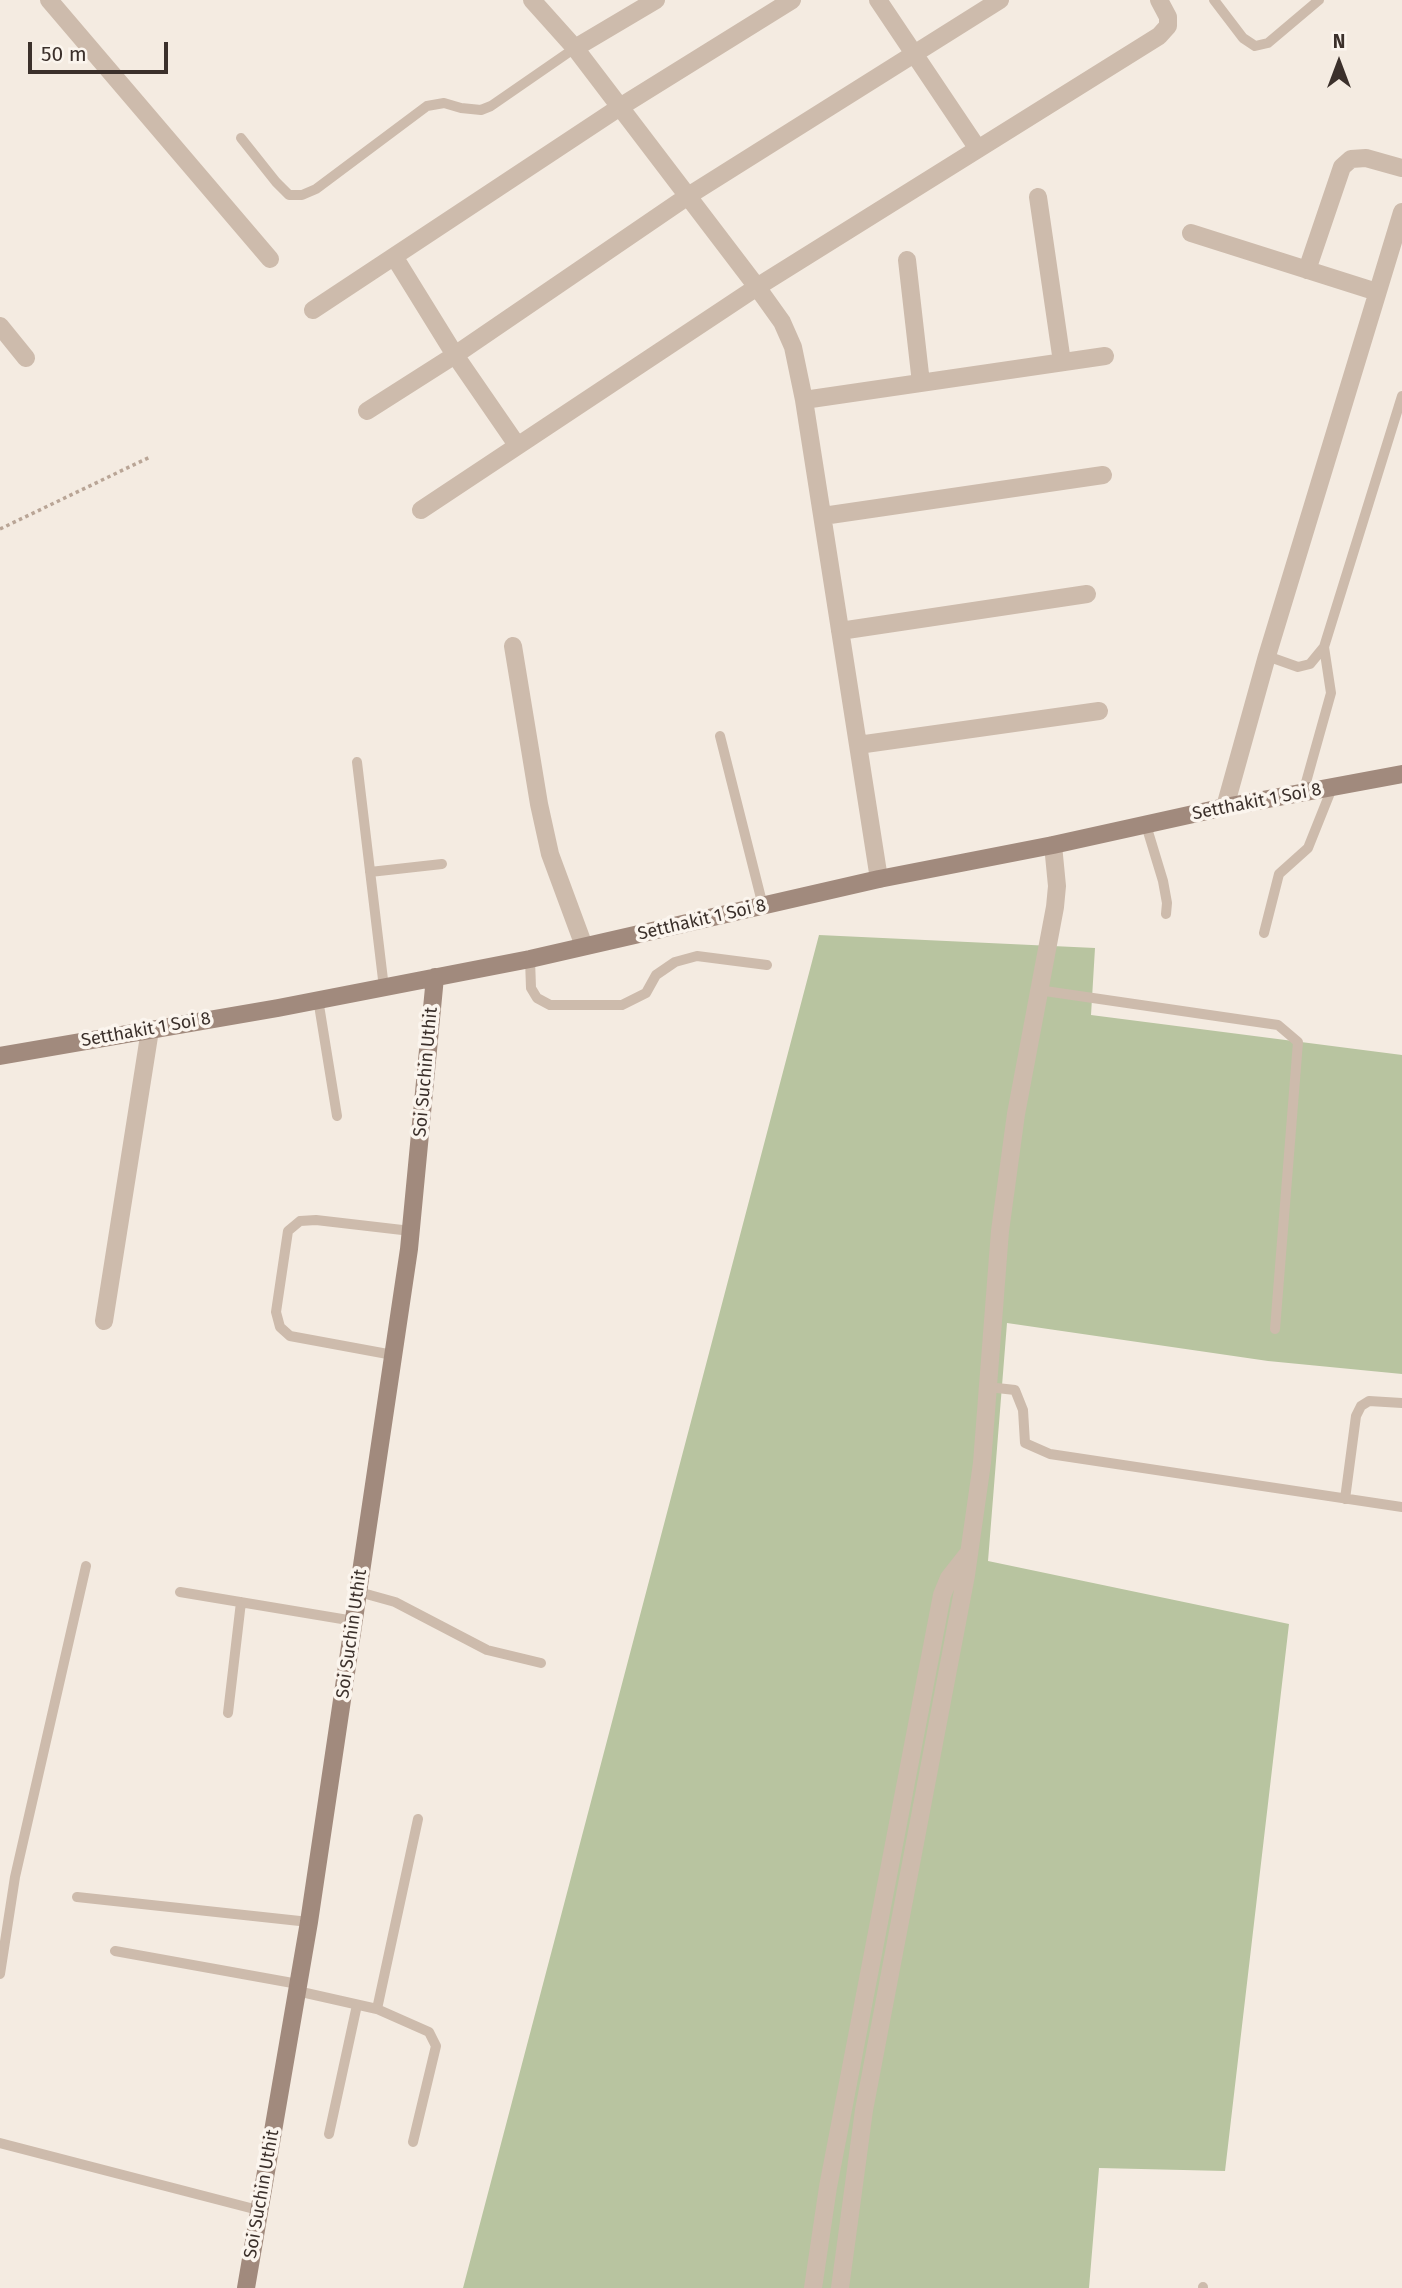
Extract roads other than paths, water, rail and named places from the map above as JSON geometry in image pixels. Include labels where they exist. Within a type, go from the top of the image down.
[{"type":"street","points":[[49,0],[270,259]]},
{"type":"street","points":[[532,0],[575,48],[757,287],[782,322],[793,347],[804,400],[879,879]]},
{"type":"street","points":[[575,48],[656,0]]},
{"type":"street","points":[[313,310],[620,107],[792,0]]},
{"type":"street","points":[[878,0],[978,149]]},
{"type":"street","points":[[367,411],[455,355],[688,196],[1000,0]]},
{"type":"street","points":[[421,510],[757,287],[1159,36],[1168,26],[1168,17],[1159,0]]},
{"type":"street","points":[[1307,270],[1342,167],[1351,159],[1366,158],[1402,168]]},
{"type":"street","points":[[1038,197],[1062,362]]},
{"type":"street","points":[[1225,807],[1267,656],[1402,212]]},
{"type":"street","points":[[1191,233],[1377,292]]},
{"type":"street","points":[[395,258],[455,355],[517,445]]},
{"type":"street","points":[[906,260],[921,383]]},
{"type":"street","points":[[0,326],[26,358]]},
{"type":"street","points":[[804,400],[1105,356]]},
{"type":"street","points":[[822,516],[1103,475]]},
{"type":"street","points":[[840,631],[1087,594]]},
{"type":"street","points":[[513,646],[550,854],[584,946]]},
{"type":"street","points":[[858,745],[1099,711]]},
{"type":"street","name":"Setthakit 1 Soi 8","points":[[0,1056],[384,988],[530,959],[879,879],[1053,845],[1225,807],[1402,774]]},
{"type":"street","points":[[840,2288],[864,2110],[969,1553],[982,1463],[1000,1231],[1016,1115],[1055,907],[1057,886],[1053,845]]},
{"type":"street","name":"Soi Suchin Uthit","points":[[246,2288],[309,1922],[359,1592],[411,1231],[435,978]]},
{"type":"street","points":[[104,1321],[150,1030]]},
{"type":"street","points":[[813,2288],[828,2187],[942,1595],[949,1578],[969,1553]]},
{"type":"lane","points":[[1214,0],[1243,37],[1255,46],[1268,43],[1319,0]]},
{"type":"lane","points":[[241,138],[289,195],[302,195],[316,189],[427,107],[443,103],[481,110],[491,107],[575,48]]},
{"type":"lane","points":[[1267,656],[1298,667],[1310,664],[1324,648],[1402,396]]},
{"type":"lane","points":[[1303,793],[1331,693],[1324,648]]},
{"type":"lane","points":[[720,736],[763,906]]},
{"type":"lane","points":[[357,762],[384,988]]},
{"type":"lane","points":[[1264,933],[1279,874],[1308,848],[1332,788]]},
{"type":"lane","points":[[1146,825],[1163,881],[1166,914]]},
{"type":"lane","points":[[370,872],[442,864]]},
{"type":"lane","points":[[530,959],[531,988],[537,998],[550,1004],[622,1004],[646,993],[656,975],[675,962],[697,956],[767,965]]},
{"type":"lane","points":[[1038,990],[1278,1025],[1298,1042],[1275,1329]]},
{"type":"lane","points":[[318,999],[337,1116]]},
{"type":"lane","points":[[393,1355],[290,1336],[280,1327],[276,1312],[288,1231],[300,1221],[316,1220],[411,1231]]},
{"type":"lane","points":[[988,1387],[1015,1390],[1023,1410],[1026,1443],[1049,1454],[1402,1507]]},
{"type":"lane","points":[[1345,1499],[1356,1416],[1361,1406],[1369,1401],[1402,1403]]},
{"type":"lane","points":[[0,1974],[15,1877],[86,1566]]},
{"type":"lane","points":[[180,1592],[354,1621]]},
{"type":"lane","points":[[359,1592],[395,1602],[488,1650],[541,1663]]},
{"type":"lane","points":[[228,1713],[241,1602]]},
{"type":"lane","points":[[377,2009],[418,1819]]},
{"type":"lane","points":[[76,1897],[309,1922]]},
{"type":"lane","points":[[115,1951],[298,1988],[377,2009],[429,2032],[436,2046],[413,2142]]},
{"type":"lane","points":[[329,2134],[357,2005]]},
{"type":"lane","points":[[0,2143],[258,2210]]}]
